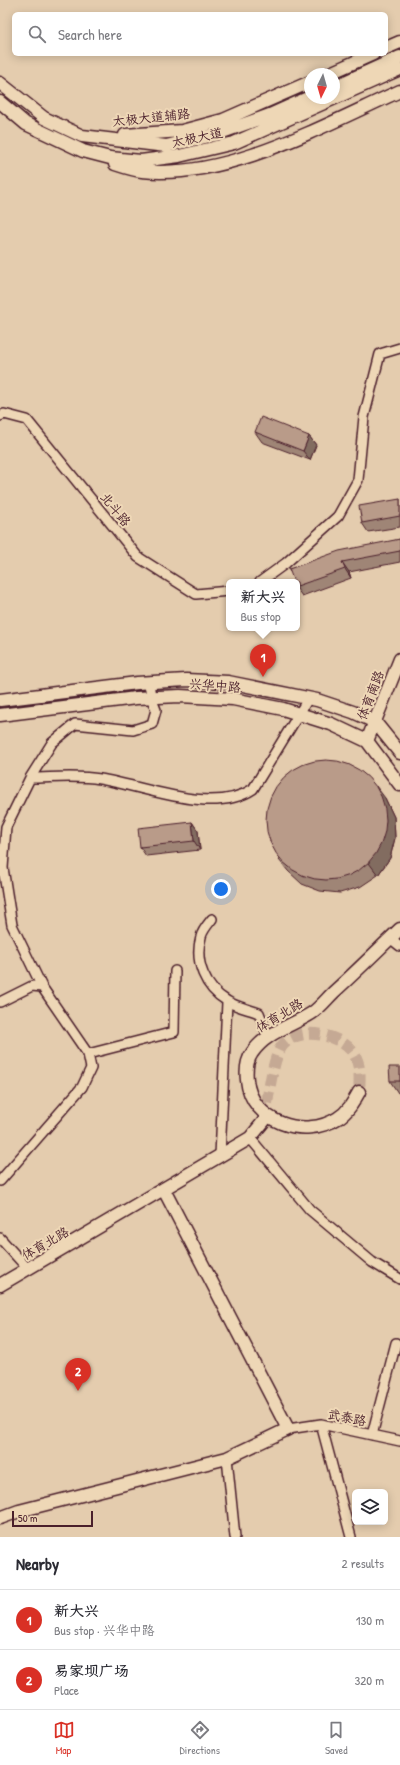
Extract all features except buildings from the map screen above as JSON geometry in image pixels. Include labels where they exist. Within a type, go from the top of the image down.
[{"type":"main road","points":[[388,47],[400,42]]},
{"type":"main road","points":[[340,69],[368,56]]},
{"type":"main road","points":[[340,84],[400,57]]},
{"type":"main road","name":"太极大道","points":[[0,102],[26,124],[83,151],[110,158],[141,161],[179,156],[234,143],[400,69]]},
{"type":"main road","name":"太极大道","points":[[0,83],[44,118],[82,136],[166,146],[214,136],[270,115],[304,100]]},
{"type":"main road","name":"太极大道辅路","points":[[82,136],[138,135],[182,131],[223,120],[304,85]]},
{"type":"main road","points":[[83,151],[104,162],[142,171],[170,171],[207,167],[266,151],[400,91]]},
{"type":"main road","name":"体育南路","points":[[367,741],[400,659]]},
{"type":"main road","points":[[0,700],[149,682],[186,680],[228,682],[308,699],[353,712],[375,722],[400,753]]},
{"type":"main road","name":"兴华中路","points":[[0,715],[151,697],[180,696],[234,699],[282,709],[331,724],[367,741],[400,785]]},
{"type":"main road","name":"体育北路","points":[[359,1092],[351,1106],[339,1117],[327,1124],[297,1128],[282,1124],[257,1106],[249,1096],[246,1074],[251,1055],[257,1045],[268,1036],[312,1012],[395,942],[400,929]]},
{"type":"main road","name":"体育北路","points":[[0,1285],[164,1190],[250,1138],[264,1121]]},
{"type":"main road","points":[[0,1518],[19,1511],[227,1458],[288,1429],[164,1190]]},
{"type":"street","points":[[264,579],[286,563],[338,516],[358,480],[364,417],[380,354],[400,348]]},
{"type":"street","name":"北斗路","points":[[0,416],[4,414],[27,420],[138,557],[196,594],[226,591]]},
{"type":"street","points":[[0,1181],[82,1087],[91,1068],[88,1054],[42,987],[12,925],[3,868],[6,827],[30,778],[52,743],[75,724],[133,730],[152,724],[156,710],[151,697],[149,682]]},
{"type":"street","points":[[30,778],[99,779],[186,799],[224,799],[242,796],[253,789],[308,699]]},
{"type":"street","points":[[212,919],[201,936],[198,954],[201,971],[208,983],[227,1002],[259,1013],[268,1036]]},
{"type":"street","points":[[88,1054],[174,1032],[175,971]]},
{"type":"street","points":[[0,1002],[32,986],[42,987]]},
{"type":"street","points":[[220,1156],[227,1002]]},
{"type":"street","points":[[250,1138],[310,1210],[372,1262],[400,1279]]},
{"type":"street","points":[[0,1238],[28,1269]]},
{"type":"street","points":[[372,1435],[396,1343]]},
{"type":"street","points":[[322,1424],[351,1537]]},
{"type":"street","name":"武泰路","points":[[288,1429],[322,1424],[400,1441]]},
{"type":"street","points":[[227,1458],[235,1537]]},
{"type":"tunnel","points":[[264,1121],[272,1074],[277,1056],[286,1041],[295,1037],[305,1034],[315,1034],[336,1039],[345,1044],[352,1051],[357,1060],[360,1076],[359,1092]]},
{"type":"place","name":"新大兴","points":[[263,677]]},
{"type":"place","name":"易家坝广场","points":[[78,1391]]}]
